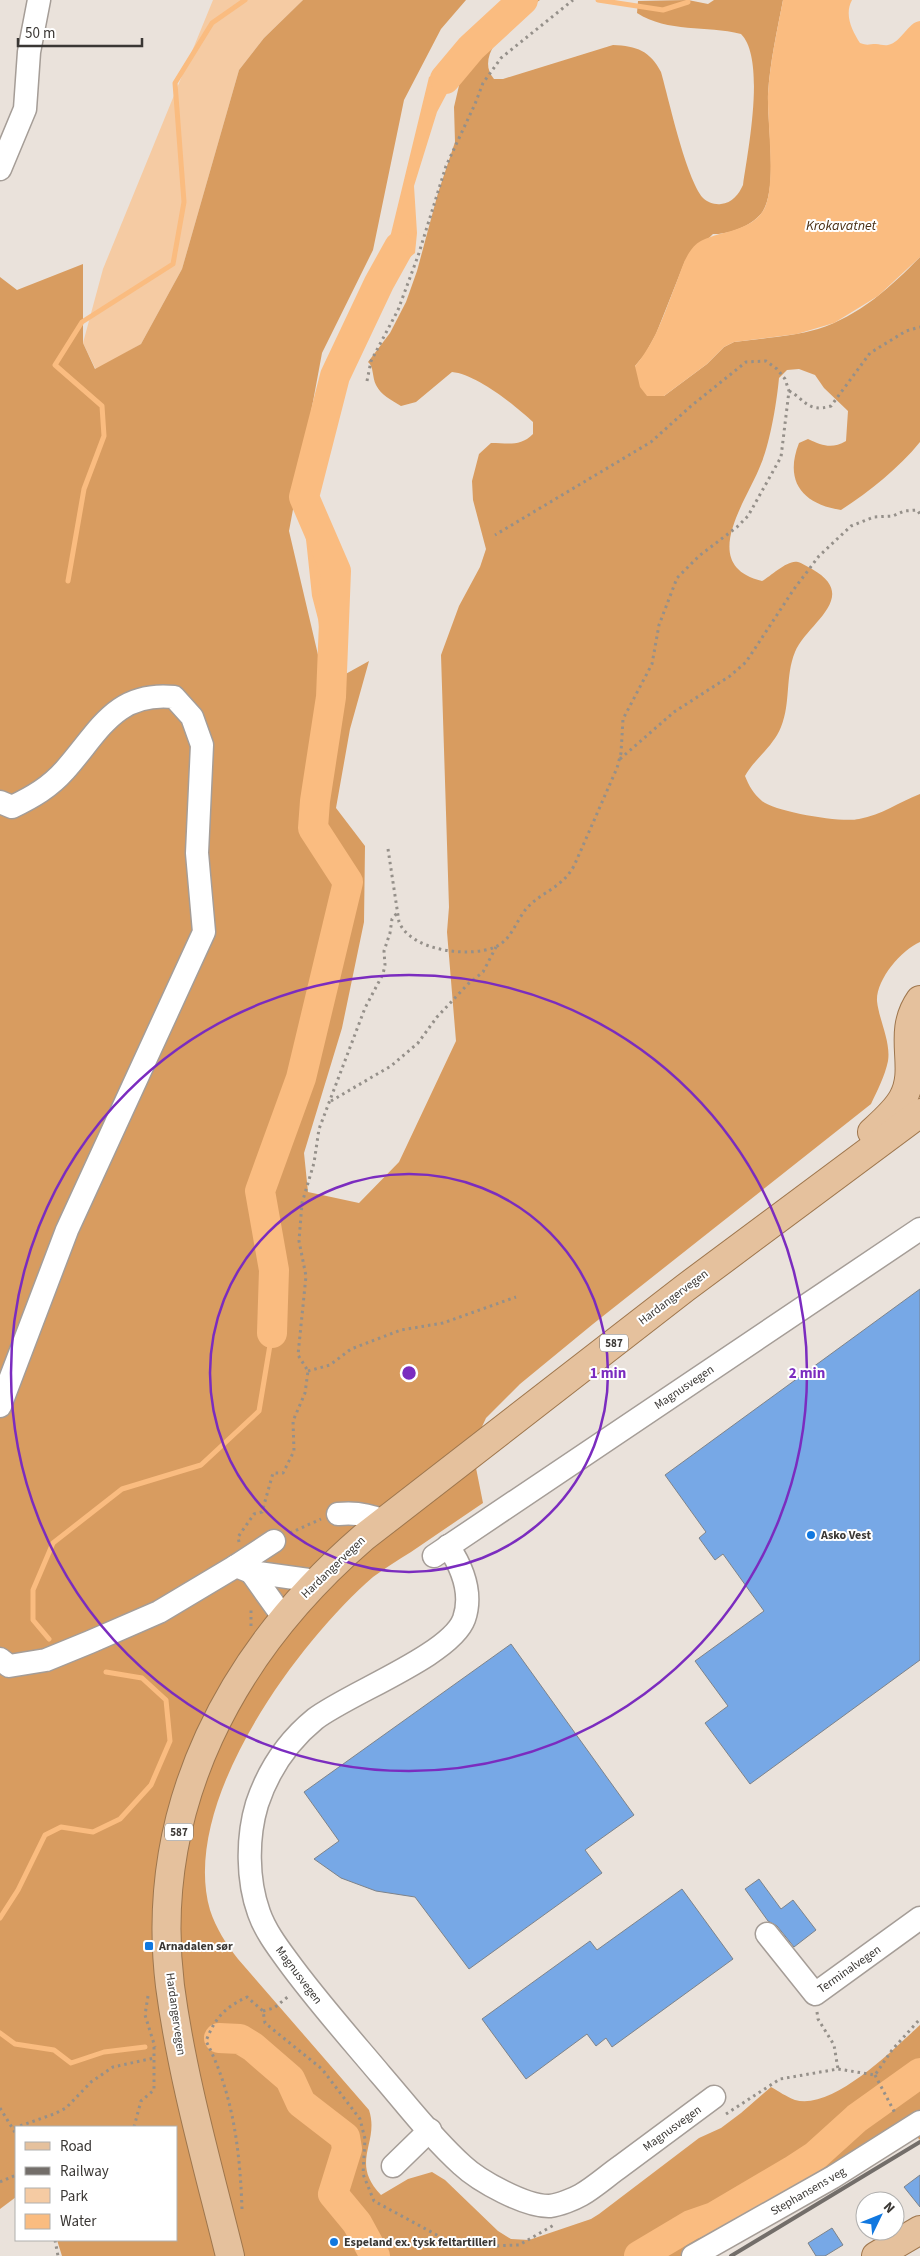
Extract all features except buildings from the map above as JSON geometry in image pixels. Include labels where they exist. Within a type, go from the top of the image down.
[{"type":"main road","name":"587","points":[[685,1288],[752,1223],[872,1131],[890,1115],[903,1098],[909,1084],[911,1068],[908,1031],[917,1019]]},
{"type":"main road","name":"Hardangervegen","points":[[230,2256],[185,2072],[176,2022],[168,1952],[170,1883],[187,1798],[206,1744],[234,1688],[283,1617],[316,1581],[384,1521],[685,1288],[920,1113]]},
{"type":"main road","name":"587","points":[[763,1229],[810,1208],[829,1197],[920,1128]]},
{"type":"main road","points":[[876,2256],[915,2231]]},
{"type":"street","points":[[0,168],[25,109],[29,52],[39,0]]},
{"type":"street","points":[[0,802],[12,807],[38,794],[64,770],[101,725],[129,703],[155,695],[174,697],[192,718],[202,745],[197,854],[204,932],[67,1230],[0,1406]]},
{"type":"street","name":"Magnusvegen","points":[[714,2097],[581,2195],[550,2206],[514,2199],[463,2167],[303,1983],[272,1940],[259,1914],[250,1866],[253,1826],[257,1806],[268,1776],[297,1735],[336,1706],[427,1654],[446,1641],[457,1630],[464,1620],[467,1603],[465,1579],[457,1560],[441,1552],[920,1229]]},
{"type":"street","points":[[338,1514],[352,1512],[384,1521]]},
{"type":"street","points":[[3,1665],[46,1660],[159,1612],[243,1569],[274,1541]]},
{"type":"street","points":[[243,1569],[316,1581]]},
{"type":"street","points":[[243,1569],[283,1617]]},
{"type":"street","name":"Terminalvegen","points":[[767,1934],[815,1994],[920,1918]]},
{"type":"street","name":"Stephansens veg","points":[[693,2256],[833,2177],[920,2122]]},
{"type":"street","points":[[393,2166],[430,2130]]},
{"type":"path","points":[[367,381],[371,361],[398,310],[415,264],[446,166],[476,104],[483,83],[501,58],[573,0]]},
{"type":"path","points":[[789,391],[802,402],[819,408],[831,406],[870,353],[906,331],[920,327]]},
{"type":"path","points":[[388,849],[402,930],[422,943],[439,949],[467,953],[496,947],[505,940],[530,905],[561,884],[570,873],[607,794],[620,759],[623,719],[652,664],[659,625],[677,578],[709,548],[738,528],[748,516],[781,457],[789,391],[785,379],[777,369],[766,361],[746,362],[691,406],[651,442],[495,535]]},
{"type":"path","points":[[620,759],[674,712],[730,676],[746,662],[794,589],[819,556],[851,526],[874,517],[893,516],[904,511],[917,510],[920,514]]},
{"type":"path","points":[[243,1569],[238,1537],[254,1514],[262,1512],[273,1473],[283,1473],[294,1451],[293,1421],[305,1393],[308,1371],[298,1355],[306,1276],[299,1241],[302,1203],[314,1162],[320,1129],[364,1008],[383,974],[385,965],[384,951],[392,919],[398,913]]},
{"type":"path","points":[[330,1101],[391,1066],[418,1043],[437,1017],[468,984],[484,972],[496,947]]},
{"type":"path","points":[[308,1371],[330,1365],[351,1348],[401,1330],[443,1322],[516,1297]]},
{"type":"path","points":[[274,1541],[308,1524],[338,1514]]},
{"type":"path","points":[[263,2011],[274,2008],[303,1983]]},
{"type":"path","points":[[134,2126],[141,2101],[154,2090],[154,2047],[144,2015],[150,1992]]},
{"type":"path","points":[[815,1994],[818,2019],[834,2046],[838,2069]]},
{"type":"path","points":[[242,2214],[239,2155],[231,2111],[220,2067],[206,2040],[214,2021],[233,2004],[247,1997],[263,2011],[265,2023],[322,2070],[360,2119],[365,2139],[363,2174],[374,2201],[459,2247],[519,2245],[556,2224]]},
{"type":"path","points":[[875,2075],[892,2050],[920,2019]]},
{"type":"path","points":[[154,2047],[160,2046]]},
{"type":"path","points":[[20,2126],[66,2108],[91,2082],[113,2067],[154,2058]]},
{"type":"path","points":[[719,2118],[780,2079],[838,2069],[875,2075]]},
{"type":"path","points":[[875,2075],[893,2108]]},
{"type":"path","points":[[0,2108],[15,2131]]},
{"type":"path","points":[[0,2182],[15,2175]]},
{"type":"path","points":[[55,2241],[58,2256]]},
{"type":"green space","points":[[213,0],[303,0],[264,38],[239,70],[182,269],[141,344],[96,370],[83,343],[103,269]]},
{"type":"shaded area","points":[[303,0],[466,0],[441,29],[404,100],[373,250],[322,353],[289,531],[326,689],[330,696],[342,676],[369,661],[350,729],[336,808],[365,846],[364,922],[342,1028],[304,1153],[308,1192],[359,1203],[399,1162],[456,1041],[447,932],[449,907],[441,655],[459,606],[480,567],[486,549],[473,500],[472,481],[479,454],[491,443],[518,443],[523,441],[533,434],[533,422],[506,399],[483,384],[462,374],[452,372],[416,402],[401,406],[378,389],[368,362],[390,333],[406,302],[455,142],[454,107],[461,77],[482,43],[529,0],[540,0],[511,24],[493,46],[489,58],[489,69],[494,79],[503,79],[613,45],[636,48],[647,54],[661,72],[690,174],[703,198],[714,204],[721,204],[735,198],[743,185],[751,128],[754,84],[753,63],[748,46],[741,34],[674,26],[649,19],[637,13],[638,1],[688,0],[708,4],[714,0],[783,0],[772,58],[768,94],[771,170],[767,200],[763,211],[754,221],[733,231],[713,234],[685,261],[656,334],[645,354],[635,366],[664,396],[707,364],[724,347],[734,342],[808,332],[847,316],[886,290],[920,257],[920,442],[883,479],[841,510],[816,502],[807,496],[795,479],[795,457],[799,443],[808,439],[823,445],[832,446],[846,441],[848,411],[824,388],[815,375],[799,369],[787,370],[779,378],[775,410],[767,445],[761,464],[738,513],[729,547],[732,561],[743,573],[762,581],[785,565],[798,562],[826,579],[832,590],[831,600],[826,610],[801,641],[795,652],[790,670],[786,709],[778,734],[745,776],[754,792],[762,801],[769,805],[794,813],[850,820],[875,815],[920,794],[920,942],[905,952],[891,967],[885,975],[878,993],[878,1008],[888,1046],[887,1067],[881,1083],[871,1104],[593,1324],[520,1384],[486,1418],[475,1442],[476,1468],[483,1503],[373,1577],[343,1606],[311,1642],[280,1683],[251,1728],[228,1775],[212,1822],[205,1868],[212,1917],[229,1948],[369,2110],[371,2133],[367,2152],[367,2172],[381,2195],[408,2179],[432,2172],[445,2180],[498,2231],[511,2239],[529,2240],[591,2219],[699,2138],[721,2128],[771,2087],[795,2100],[810,2101],[844,2087],[862,2076],[920,2025],[920,2140],[910,2137],[709,2256],[62,2256],[57,2241],[178,2241],[178,2126],[15,2126],[15,2198],[0,2209],[0,277],[17,290],[83,264],[83,343],[95,369],[141,344],[182,269],[239,70],[264,38]]},
{"type":"water","name":"Krokavatnet","points":[[783,0],[852,0],[849,11],[850,22],[860,43],[865,44],[886,45],[893,43],[912,25],[920,21],[920,257],[878,296],[834,323],[797,334],[734,342],[724,347],[707,364],[664,396],[647,396],[640,387],[635,366],[649,347],[691,250],[697,243],[747,225],[763,211],[767,201],[770,188],[768,94],[772,58]]},
{"type":"water","points":[[471,48],[437,112],[414,186],[417,233],[415,253],[379,283],[429,77]]},
{"type":"water","points":[[304,497],[318,521],[326,543],[343,619],[345,652],[331,697],[327,690],[318,619],[312,596],[303,511]]},
{"type":"waterway","points":[[68,581],[84,489],[104,436],[102,406],[55,365],[82,322],[173,264],[184,202],[175,83],[212,23],[245,0]]},
{"type":"waterway","points":[[445,79],[471,48],[523,0]]},
{"type":"waterway","points":[[598,0],[663,10],[688,2]]},
{"type":"waterway","points":[[272,1333],[274,1270],[260,1191],[301,1078],[348,882],[313,828],[315,801],[331,697],[336,571],[304,497],[335,376],[379,283],[399,247]]},
{"type":"waterway","points":[[49,1639],[33,1620],[33,1590],[53,1543],[122,1489],[201,1465],[259,1411],[272,1333]]},
{"type":"waterway","points":[[0,1918],[18,1890],[45,1835],[61,1827],[93,1832],[120,1819],[151,1785],[170,1741],[166,1700],[142,1678],[106,1672]]},
{"type":"waterway","points":[[0,2033],[15,2044],[54,2050],[71,2063],[104,2052],[145,2047]]},
{"type":"waterway","points":[[219,2038],[240,2039],[253,2047],[290,2079],[301,2103],[345,2137],[347,2149],[333,2194],[357,2223],[375,2256]]},
{"type":"waterway","points":[[639,2256],[691,2225],[714,2217],[792,2171],[815,2156],[857,2118],[920,2073]]},
{"type":"railway","points":[[731,2256],[920,2142]]},
{"type":"place","name":"Asko Vest","points":[[811,1535]]},
{"type":"place","name":"Arnadalen sør","points":[[149,1946]]},
{"type":"place","name":"Espeland ex. tysk feltartilleri","points":[[334,2242]]}]
